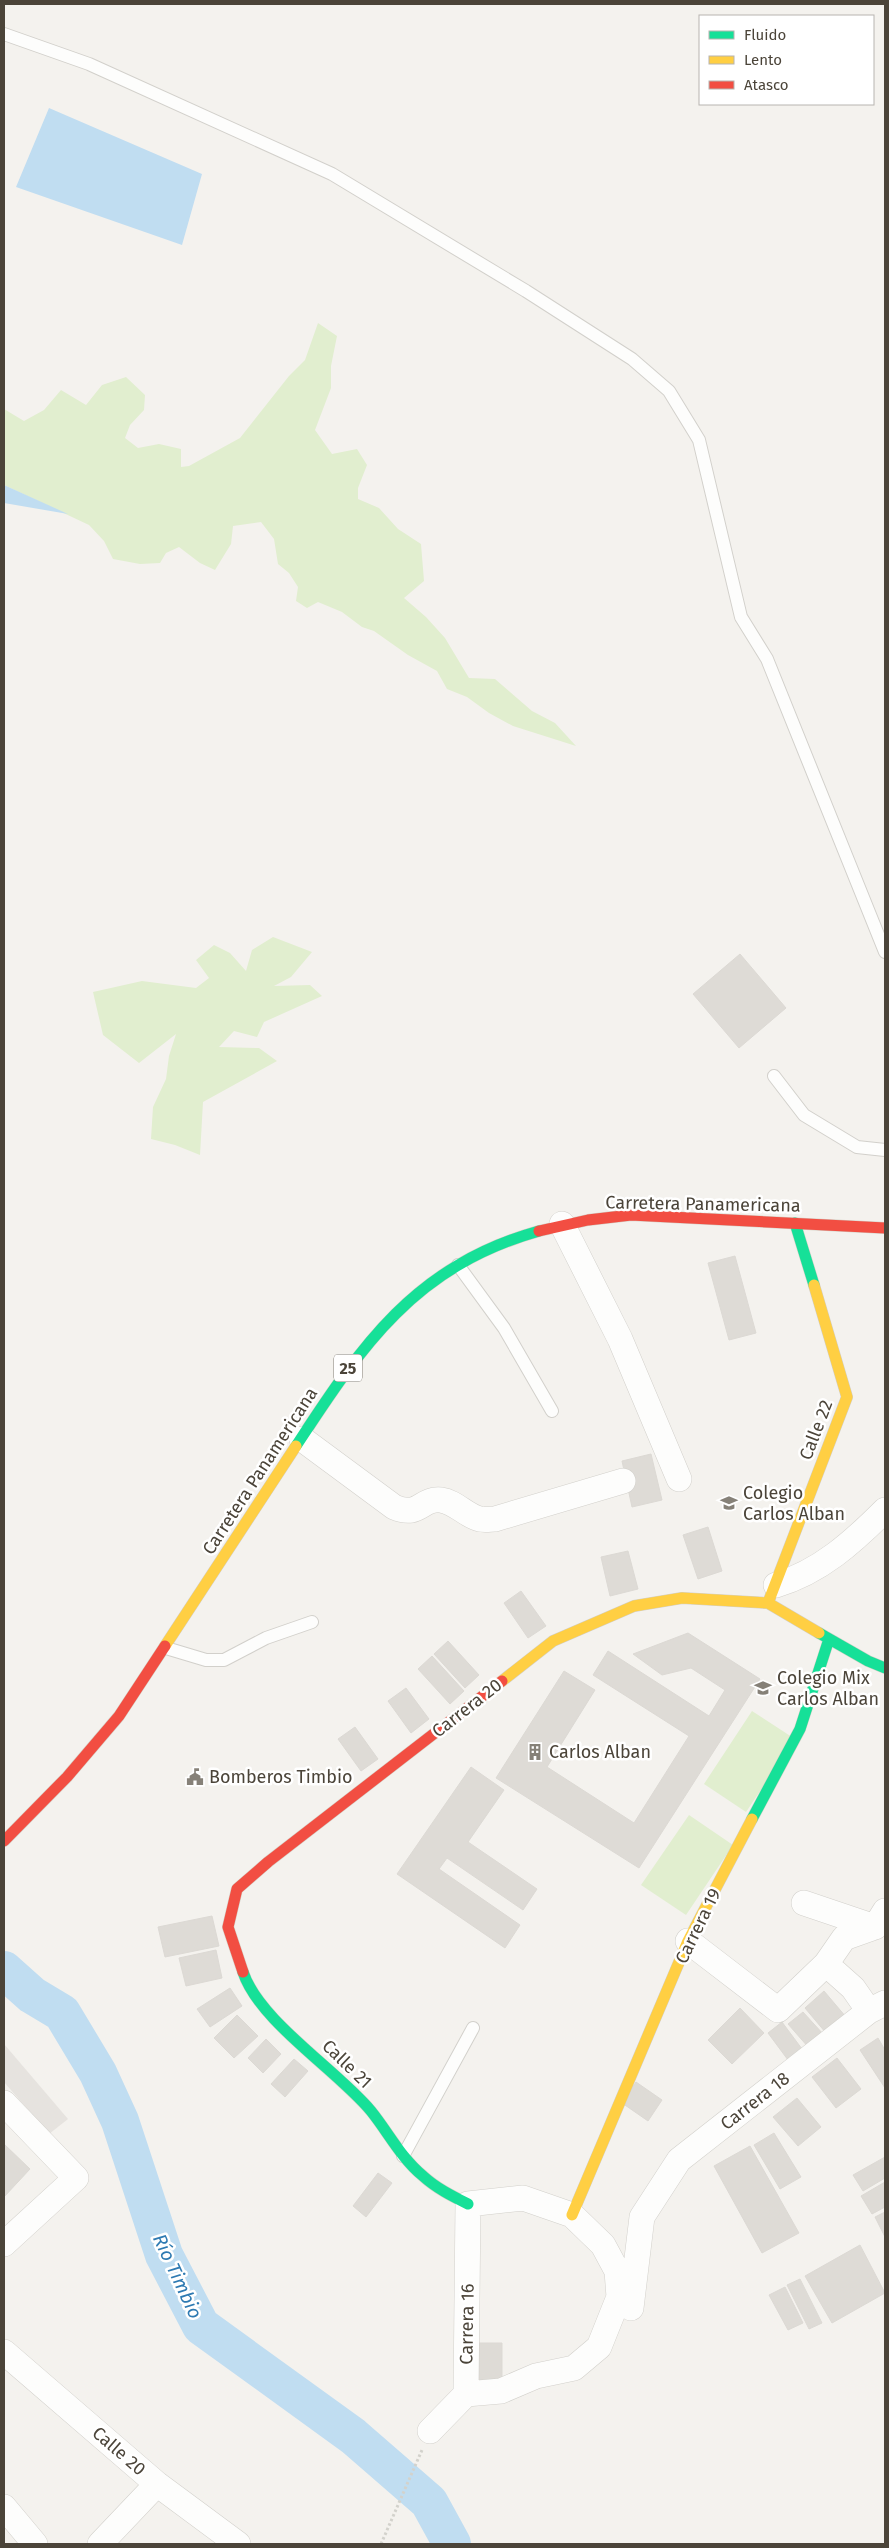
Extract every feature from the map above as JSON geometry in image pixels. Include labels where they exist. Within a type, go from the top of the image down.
[{"type":"main road","name":"Carretera Panamericana","points":[[4,1841],[67,1777],[119,1716],[166,1648],[344,1373],[377,1331],[416,1294],[458,1265],[507,1243],[562,1224],[615,1216],[885,1228]]},
{"type":"main road","name":"Calle 22","points":[[772,1594],[847,1397],[795,1223]]},
{"type":"main road","points":[[772,1594],[829,1639],[885,1668]]},
{"type":"main road","name":"Carrera 20","points":[[228,1927],[237,1889],[268,1862],[553,1641],[634,1606],[682,1598],[772,1594]]},
{"type":"main road","name":"Carrera 19","points":[[572,2215],[688,1941],[800,1729],[829,1639]]},
{"type":"main road","name":"Calle 21","points":[[228,1927],[247,1985],[277,2021],[370,2110],[402,2156],[422,2176],[442,2191],[468,2204]]},
{"type":"street","points":[[562,1224],[620,1339],[679,1479]]},
{"type":"street","points":[[302,1439],[394,1507],[406,1512],[420,1508],[431,1500],[442,1500],[479,1519],[495,1519],[623,1481]]},
{"type":"street","points":[[772,1594],[849,1545],[885,1510]]},
{"type":"street","points":[[804,1903],[880,1919]]},
{"type":"street","points":[[688,1941],[778,2010],[826,1964],[844,1938],[880,1919]]},
{"type":"street","points":[[826,1964],[852,1988],[877,2007]]},
{"type":"street","name":"Carrera 18","points":[[599,2347],[631,2308],[642,2217],[679,2160],[877,2007]]},
{"type":"street","points":[[4,2103],[76,2178],[4,2244]]},
{"type":"street","points":[[430,2431],[466,2394],[501,2390],[536,2376],[574,2368],[599,2347],[608,2329],[619,2297],[616,2271],[603,2245],[572,2215],[523,2198],[468,2204]]},
{"type":"street","name":"Carrera 16","points":[[466,2394],[468,2204]]},
{"type":"street","name":"Calle 20","points":[[4,2352],[157,2484],[238,2544]]},
{"type":"street","points":[[100,2544],[157,2484]]},
{"type":"street","points":[[4,2507],[36,2544]]},
{"type":"lane","points":[[4,34],[89,64],[332,174],[624,354],[669,391],[699,440],[741,617],[767,659],[885,952]]},
{"type":"lane","points":[[774,1076],[804,1115],[857,1147],[885,1150]]},
{"type":"lane","points":[[458,1265],[504,1328],[552,1411]]},
{"type":"lane","points":[[166,1648],[206,1660],[224,1660],[266,1638],[312,1622]]},
{"type":"lane","points":[[402,2156],[473,2028]]},
{"type":"path","points":[[381,2544],[430,2431]]},
{"type":"green space","points":[[318,323],[337,336],[331,366],[331,388],[315,430],[332,454],[357,449],[367,465],[358,488],[358,499],[379,508],[398,529],[421,544],[424,581],[404,598],[426,617],[445,638],[469,678],[495,679],[532,711],[555,723],[576,746],[513,726],[489,713],[467,697],[447,689],[437,671],[408,655],[374,631],[362,627],[342,612],[318,602],[307,608],[296,601],[298,587],[289,573],[278,564],[274,539],[261,522],[233,526],[231,544],[215,570],[200,563],[179,547],[166,553],[160,563],[140,564],[113,559],[104,541],[89,525],[4,485],[4,409],[24,421],[44,410],[61,390],[86,405],[102,385],[126,377],[145,395],[144,410],[130,425],[125,438],[138,448],[159,444],[181,449],[181,467],[189,466],[240,438],[289,376],[305,360]]},
{"type":"green space","points":[[273,937],[312,952],[291,977],[274,986],[310,985],[322,996],[264,1022],[257,1037],[234,1031],[219,1047],[259,1048],[277,1061],[203,1102],[200,1155],[175,1145],[151,1139],[153,1107],[166,1079],[169,1056],[176,1034],[139,1063],[103,1035],[93,992],[142,981],[196,988],[209,978],[196,960],[214,945],[230,953],[246,971],[252,950]]},
{"type":"green space","points":[[752,1711],[795,1739],[746,1812],[704,1784]]},
{"type":"green space","points":[[689,1815],[733,1845],[686,1915],[641,1885]]},
{"type":"shaded area","points":[[4,2044],[68,2119],[49,2134],[4,2082]]},
{"type":"water","points":[[49,108],[202,174],[182,245],[16,187]]},
{"type":"water","points":[[4,485],[68,514],[4,503]]},
{"type":"building","points":[[740,954],[786,1008],[739,1048],[693,994]]},
{"type":"building","points":[[735,1256],[756,1333],[729,1340],[708,1263]]},
{"type":"building","points":[[651,1454],[662,1500],[632,1507],[622,1461]]},
{"type":"building","points":[[708,1527],[722,1571],[698,1579],[683,1535]]},
{"type":"building","points":[[628,1551],[638,1589],[610,1596],[601,1557]]},
{"type":"building","points":[[521,1591],[546,1626],[528,1638],[504,1603]]},
{"type":"building","name":"Carlos Alban","points":[[688,1633],[760,1679],[639,1868],[496,1778],[564,1671],[595,1690],[547,1767],[634,1823],[689,1736],[593,1675],[608,1651],[709,1716],[725,1690],[691,1668],[662,1675],[633,1654]]},
{"type":"building","points":[[448,1641],[479,1675],[465,1688],[434,1654]]},
{"type":"building","points":[[432,1656],[464,1691],[450,1704],[418,1669]]},
{"type":"building","points":[[406,1688],[429,1719],[411,1733],[388,1701]]},
{"type":"building","points":[[355,1727],[378,1759],[361,1771],[338,1739]]},
{"type":"building","name":"Carlos Alban","points":[[471,1767],[504,1790],[468,1842],[537,1889],[523,1910],[447,1858],[439,1869],[520,1925],[505,1948],[397,1874]]},
{"type":"building","points":[[212,1916],[219,1946],[165,1957],[158,1927]]},
{"type":"building","points":[[216,1950],[222,1978],[186,1986],[179,1958]]},
{"type":"building","points":[[230,1988],[242,2006],[210,2027],[197,2009]]},
{"type":"building","points":[[824,1991],[846,2017],[826,2033],[805,2008]]},
{"type":"building","points":[[740,2008],[764,2033],[732,2064],[708,2040]]},
{"type":"building","points":[[803,2012],[824,2035],[809,2048],[788,2024]]},
{"type":"building","points":[[237,2015],[258,2036],[234,2058],[214,2038]]},
{"type":"building","points":[[782,2022],[805,2053],[791,2064],[768,2033]]},
{"type":"building","points":[[878,2038],[885,2050],[885,2088],[860,2050]]},
{"type":"building","points":[[266,2039],[281,2054],[263,2073],[248,2058]]},
{"type":"building","points":[[837,2058],[861,2089],[836,2108],[812,2077]]},
{"type":"building","points":[[294,2059],[308,2071],[285,2097],[271,2084]]},
{"type":"building","points":[[636,2082],[662,2100],[648,2121],[622,2103]]},
{"type":"building","points":[[797,2098],[821,2127],[798,2146],[773,2117]]},
{"type":"building","points":[[774,2133],[801,2177],[780,2189],[754,2145]]},
{"type":"building","points":[[4,2144],[30,2169],[4,2197]]},
{"type":"building","points":[[750,2146],[799,2233],[762,2253],[714,2166]]},
{"type":"building","points":[[885,2157],[885,2178],[863,2191],[853,2175]]},
{"type":"building","points":[[378,2173],[392,2183],[366,2217],[353,2206]]},
{"type":"building","points":[[885,2182],[885,2207],[872,2214],[861,2196]]},
{"type":"building","points":[[885,2212],[885,2237],[875,2217]]},
{"type":"building","points":[[860,2245],[885,2293],[832,2323],[805,2276]]},
{"type":"building","points":[[800,2279],[822,2323],[809,2329],[787,2285]]},
{"type":"building","points":[[785,2287],[803,2323],[788,2330],[769,2295]]},
{"type":"building","points":[[473,2343],[502,2343],[502,2382],[473,2382]]},
{"type":"waterway","name":"Río Timbio","points":[[4,1970],[32,1995],[62,2013],[98,2073],[120,2121],[164,2255],[201,2326],[353,2436],[429,2502],[452,2544]]},
{"type":"traffic: fast","points":[[795,1223],[814,1285]]},
{"type":"traffic: fast","points":[[296,1446],[344,1375],[369,1343],[396,1314],[425,1288],[458,1265],[496,1246],[539,1231]]},
{"type":"traffic: fast","points":[[819,1633],[868,1661],[885,1668]]},
{"type":"traffic: fast","points":[[752,1819],[800,1729],[829,1639]]},
{"type":"traffic: fast","points":[[243,1972],[265,2009],[356,2095],[371,2111],[415,2169],[439,2188],[468,2204]]},
{"type":"traffic: slow","points":[[768,1603],[847,1397],[814,1285]]},
{"type":"traffic: slow","points":[[165,1646],[296,1446]]},
{"type":"traffic: slow","points":[[502,1681],[553,1641],[634,1606],[682,1598],[768,1603],[819,1633]]},
{"type":"traffic: slow","points":[[572,2215],[688,1941],[752,1819]]},
{"type":"traffic: jam","points":[[539,1231],[588,1220],[631,1215],[885,1228]]},
{"type":"traffic: jam","points":[[4,1841],[67,1777],[119,1716],[165,1646]]},
{"type":"traffic: jam","points":[[243,1972],[228,1927],[237,1889],[268,1862],[502,1681]]},
{"type":"place","name":"Colegio Carlos Alban","points":[[729,1503]]},
{"type":"place","name":"Colegio Mix Carlos Alban","points":[[763,1688]]},
{"type":"place","name":"Carlos Alban","points":[[535,1752]]},
{"type":"place","name":"Bomberos Timbio","points":[[195,1777]]}]
